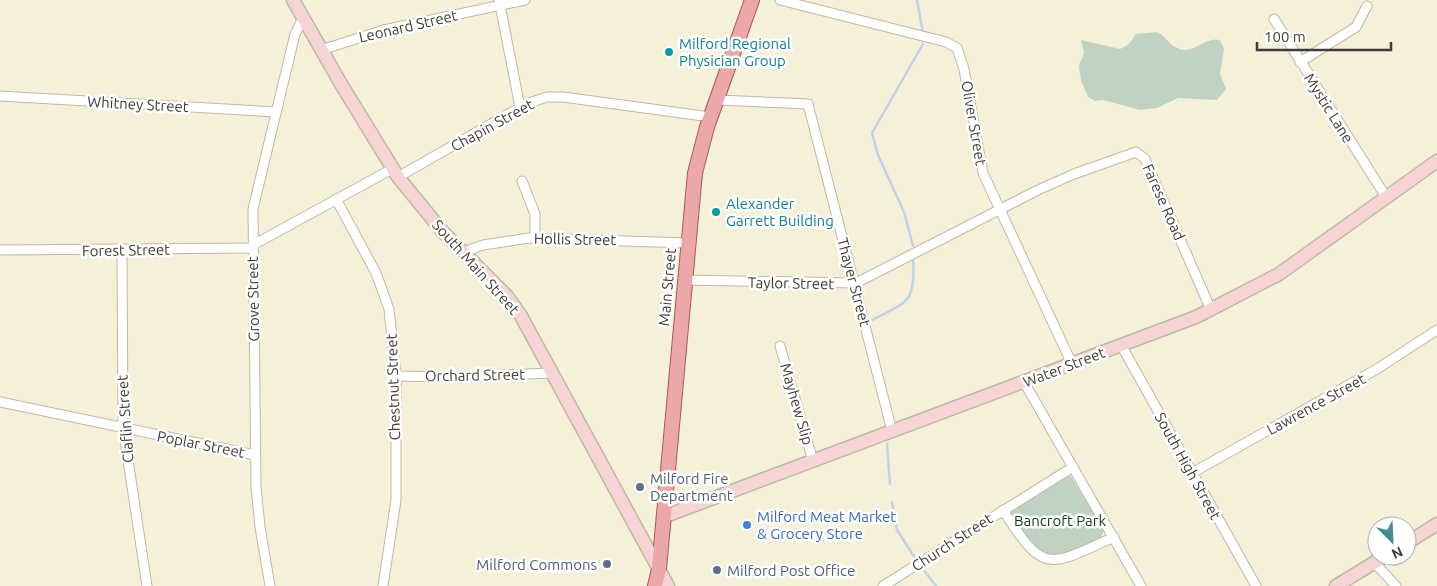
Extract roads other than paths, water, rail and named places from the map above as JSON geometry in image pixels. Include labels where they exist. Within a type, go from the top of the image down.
[{"type":"main road","name":"Main Street","points":[[655,586],[659,569],[684,280],[696,168],[711,117],[752,0]]},
{"type":"street","name":"South Main Street","points":[[293,0],[395,173],[442,232],[506,296],[521,316],[668,586]]},
{"type":"street","name":"Leonard Street","points":[[321,50],[384,30],[500,3],[525,0]]},
{"type":"street","name":"Oliver Street","points":[[780,0],[946,42],[956,47],[964,69],[980,163],[1072,364]]},
{"type":"street","points":[[500,3],[520,107]]},
{"type":"street","points":[[1300,62],[1356,27],[1367,6]]},
{"type":"street","name":"Grove Street","points":[[270,586],[260,528],[255,454],[253,204],[295,34],[303,18]]},
{"type":"street","name":"Mystic Lane","points":[[1274,19],[1386,197]]},
{"type":"street","name":"Whitney Street","points":[[0,96],[276,112]]},
{"type":"street","name":"Chapin Street","points":[[395,173],[520,107],[540,99],[558,97],[711,117]]},
{"type":"street","name":"Thayer Street","points":[[717,100],[808,104],[892,432]]},
{"type":"street","name":"Farese Road","points":[[1000,208],[1071,175],[1129,153],[1141,154],[1211,310]]},
{"type":"street","name":"Water Street","points":[[663,517],[1121,346],[1211,310],[1279,274],[1437,161]]},
{"type":"street","name":"Forest Street","points":[[0,250],[253,247],[336,199],[395,173]]},
{"type":"street","points":[[522,181],[534,214],[535,238]]},
{"type":"street","name":"Chestnut Street","points":[[336,199],[386,296],[396,376],[396,500],[383,586]]},
{"type":"street","name":"Taylor Street","points":[[684,280],[854,283],[867,279],[1000,208]]},
{"type":"street","name":"Hollis Street","points":[[464,252],[490,243],[535,238],[688,243]]},
{"type":"street","name":"Claflin Street","points":[[122,250],[123,427],[147,586]]},
{"type":"street","name":"Lawrence Street","points":[[1192,473],[1377,369],[1437,330]]},
{"type":"street","name":"Mayhew Slip","points":[[780,346],[813,461]]},
{"type":"street","name":"South High Street","points":[[1121,346],[1256,586]]},
{"type":"street","name":"Orchard Street","points":[[396,376],[449,377],[553,373]]},
{"type":"street","points":[[1024,382],[1141,586]]},
{"type":"street","name":"Poplar Street","points":[[0,402],[144,433],[255,454]]},
{"type":"street","name":"Church Street","points":[[884,586],[1072,467]]},
{"type":"street","points":[[1003,510],[1031,550],[1045,558],[1063,559],[1114,537]]},
{"type":"street","points":[[1417,537],[1437,524]]},
{"type":"street","points":[[1336,586],[1369,566]]},
{"type":"street","points":[[1384,566],[1396,586]]},
{"type":"waterway","points":[[917,0],[923,33]]},
{"type":"waterway","points":[[913,246],[904,212],[878,155],[872,133],[923,44]]},
{"type":"waterway","points":[[872,320],[894,309],[907,299],[913,285],[913,259]]},
{"type":"waterway","points":[[887,444],[890,484]]},
{"type":"waterway","points":[[892,502],[897,530],[915,558]]},
{"type":"waterway","points":[[923,569],[936,586]]},
{"type":"place","name":"Milford Regional Physician Group","points":[[669,52]]},
{"type":"place","name":"Alexander Garrett Building","points":[[716,212]]},
{"type":"place","name":"Milford Fire Department","points":[[640,487]]},
{"type":"place","name":"Milford Meat Market & Grocery Store","points":[[747,525]]},
{"type":"place","name":"Milford Commons","points":[[607,564]]},
{"type":"place","name":"Milford Post Office","points":[[717,570]]},
{"type":"park label","name":"Bancroft Park","points":[[1060,520]]}]
